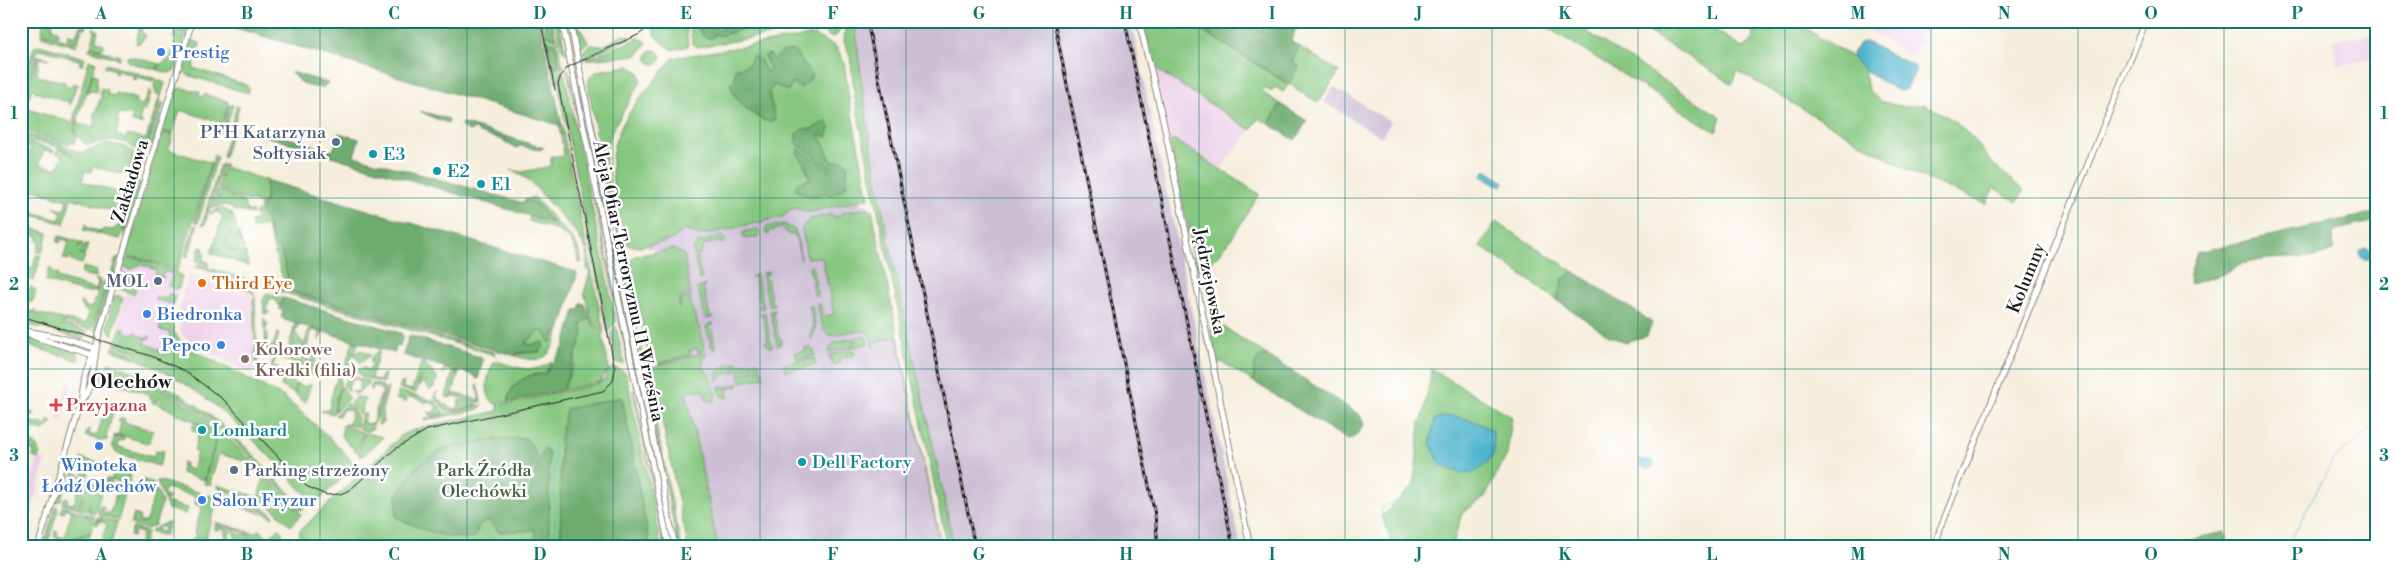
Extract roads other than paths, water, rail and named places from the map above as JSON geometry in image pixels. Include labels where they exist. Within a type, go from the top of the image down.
[{"type":"street","name":"Zakładowa","points":[[38,547],[80,403],[84,377],[94,356],[192,21]]},
{"type":"street","name":"Aleja Ofiar Terroryzmu 11 Września","points":[[562,21],[669,547]]},
{"type":"street","name":"Aleja Ofiar Terroryzmu 11 Września","points":[[570,21],[675,547]]},
{"type":"street","name":"Jędrzejowska","points":[[1139,21],[1163,120],[1250,547]]},
{"type":"street","name":"Kolumny","points":[[1935,547],[1943,521],[2146,21]]},
{"type":"street","points":[[21,330],[95,348]]},
{"type":"street","points":[[28,332],[35,337],[94,356]]},
{"type":"water","points":[[1866,42],[1914,66],[1916,71],[1905,90],[1899,91],[1871,75],[1858,64],[1852,53],[1860,43]]},
{"type":"water","points":[[1486,170],[1504,182],[1502,186],[1498,186],[1481,175]]},
{"type":"water","points":[[2366,248],[2372,254],[2366,260],[2360,254]]},
{"type":"water","points":[[1446,416],[1471,420],[1493,431],[1494,453],[1483,467],[1477,471],[1471,473],[1458,472],[1441,465],[1430,443],[1435,419]]},
{"type":"water","points":[[1640,459],[1653,461],[1654,466],[1649,469],[1640,465]]},
{"type":"waterway","points":[[2287,547],[2333,460],[2377,424]]},
{"type":"waterway","points":[[554,443],[555,547]]},
{"type":"waterway","points":[[1394,547],[1381,516],[1382,508],[1421,489],[1442,465]]},
{"type":"tram line","points":[[542,21],[555,90]]},
{"type":"tram line","points":[[21,316],[151,356],[185,371],[224,400],[306,486],[326,495],[340,494],[350,490],[395,449],[427,430],[603,391],[613,381],[615,369],[558,84],[561,75],[568,67],[640,34],[646,29],[650,21]]},
{"type":"railway","points":[[867,21],[975,547]]},
{"type":"railway","points":[[1054,21],[1155,515],[1158,547]]},
{"type":"railway","points":[[1125,21],[1233,547]]},
{"type":"place","name":"Prestig","points":[[161,52]]},
{"type":"place","name":"PFH Katarzyna Sołtysiak","points":[[336,142]]},
{"type":"place","name":"E3","points":[[373,154]]},
{"type":"place","name":"E2","points":[[437,171]]},
{"type":"place","name":"E1","points":[[481,184]]},
{"type":"place","name":"MOL","points":[[158,281]]},
{"type":"place","name":"Third Eye","points":[[202,283]]},
{"type":"place","name":"Biedronka","points":[[147,314]]},
{"type":"place","name":"Pepco","points":[[221,345]]},
{"type":"place","name":"Kolorowe Kredki (filia)","points":[[245,359]]},
{"type":"place","name":"Przyjazna","points":[[56,405]]},
{"type":"place","name":"Lombard","points":[[202,430]]},
{"type":"place","name":"Winoteka Łódź Olechów","points":[[99,446]]},
{"type":"place","name":"Dell Factory","points":[[802,462]]},
{"type":"place","name":"Parking strzeżony","points":[[234,470]]},
{"type":"place","name":"Salon Fryzur","points":[[202,500]]},
{"type":"district","name":"Olechów","points":[[131,381]]},
{"type":"park label","name":"Park Źródła Olechówki","points":[[484,480]]}]
